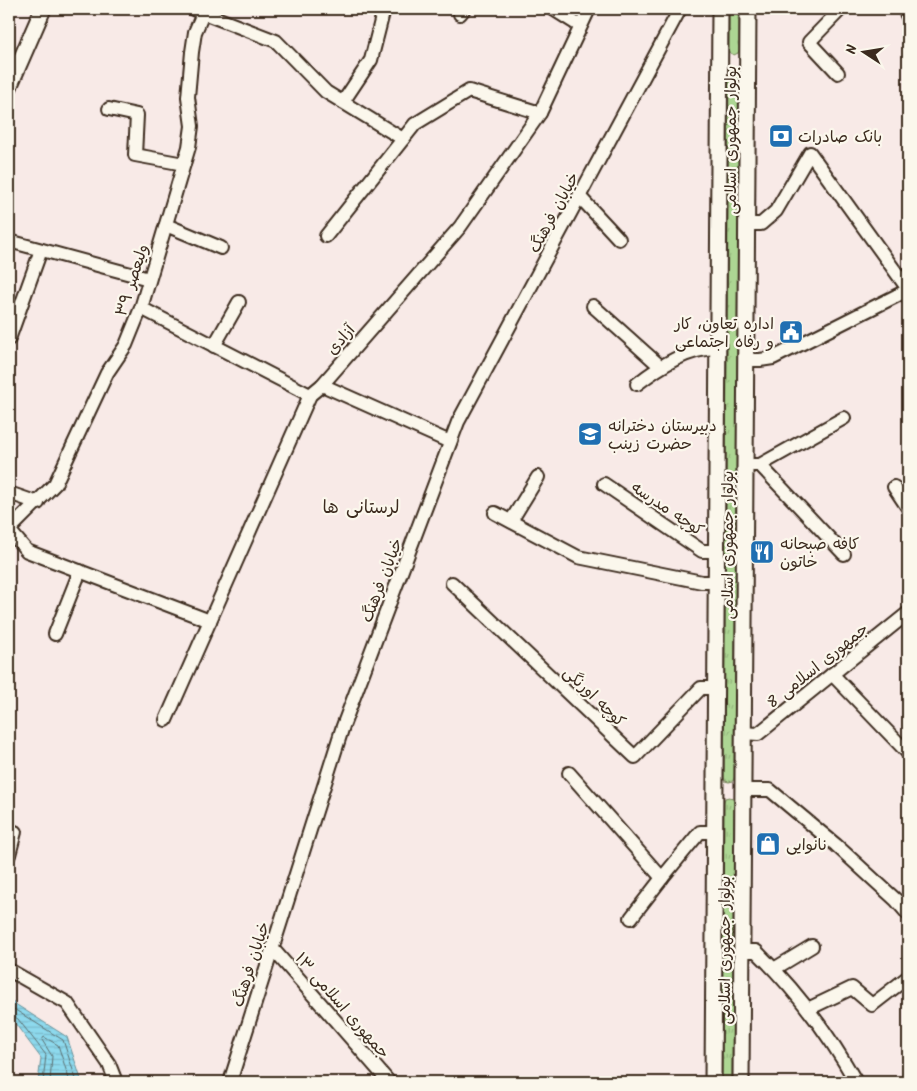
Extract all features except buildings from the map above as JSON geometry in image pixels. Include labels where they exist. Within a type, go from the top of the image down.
[{"type":"main road","points":[[9,87],[43,9]]},
{"type":"main road","name":"بولوار جمهوری اسلامی","points":[[713,1082],[720,9]]},
{"type":"main road","name":"بولوار جمهوری اسلامی","points":[[741,1082],[743,734],[752,465],[746,360],[748,9]]},
{"type":"main road","points":[[720,61],[748,61]]},
{"type":"main road","points":[[715,790],[743,790]]},
{"type":"street","points":[[343,102],[371,60],[384,9]]},
{"type":"street","points":[[553,9],[580,26]]},
{"type":"street","name":"آزادی","points":[[166,720],[310,395],[322,385],[460,227],[540,112],[589,9]]},
{"type":"street","name":"خیابان فرهنگ","points":[[230,1082],[343,726],[458,422],[680,9]]},
{"type":"street","points":[[838,73],[809,42],[841,9]]},
{"type":"street","points":[[904,9],[908,17]]},
{"type":"street","points":[[201,10],[276,41],[326,92],[403,139]]},
{"type":"street","name":"ولیعصر ۳۹","points":[[9,530],[55,484],[103,381],[126,345],[141,308],[184,164],[192,126],[188,96],[195,32],[201,10]]},
{"type":"street","points":[[326,236],[415,124],[469,92],[540,112]]},
{"type":"street","points":[[109,109],[137,115],[135,154],[184,164]]},
{"type":"street","points":[[746,360],[773,358],[908,289],[810,153],[776,211],[761,224],[747,224]]},
{"type":"street","points":[[579,196],[619,239]]},
{"type":"street","points":[[166,225],[221,248]]},
{"type":"street","points":[[9,241],[149,279]]},
{"type":"street","points":[[9,339],[41,250]]},
{"type":"street","points":[[214,346],[239,302]]},
{"type":"street","points":[[593,306],[660,366]]},
{"type":"street","points":[[141,308],[310,395]]},
{"type":"street","points":[[638,384],[660,366],[704,348],[718,348]]},
{"type":"street","points":[[322,385],[450,442]]},
{"type":"street","points":[[844,418],[752,465],[844,554]]},
{"type":"street","points":[[511,521],[538,477]]},
{"type":"street","name":"کوچه مدرسه","points":[[604,484],[702,551],[717,551]]},
{"type":"street","points":[[894,488],[908,508]]},
{"type":"street","points":[[9,493],[38,503]]},
{"type":"street","points":[[496,513],[578,557],[702,582],[717,582]]},
{"type":"street","points":[[9,530],[27,551],[210,621]]},
{"type":"street","points":[[55,634],[80,571]]},
{"type":"street","name":"کوچه اورنگی","points":[[452,583],[635,756],[701,688],[716,688]]},
{"type":"street","name":"جمهوری اسلامی 8","points":[[743,734],[758,734],[908,613]]},
{"type":"street","points":[[832,674],[908,753]]},
{"type":"street","points":[[569,773],[662,878]]},
{"type":"street","points":[[743,790],[770,790],[836,845],[908,914]]},
{"type":"street","points":[[9,855],[16,832]]},
{"type":"street","points":[[631,918],[700,832],[715,832]]},
{"type":"street","points":[[774,969],[812,946]]},
{"type":"street","name":"جمهوری اسلامی ۱۳","points":[[272,948],[389,1082]]},
{"type":"street","points":[[742,951],[756,951],[774,969],[808,1009],[840,1053],[856,1082]]},
{"type":"street","points":[[9,970],[68,1003],[109,1064],[116,1082]]},
{"type":"street","points":[[808,1009],[852,988],[872,1004],[908,977]]},
{"type":"green space","points":[[729,9],[739,9],[739,50],[734,55],[729,50]]},
{"type":"green space","points":[[730,69],[738,69],[739,73],[734,777],[733,781],[729,782],[725,781],[724,777],[729,73]]},
{"type":"green space","points":[[725,798],[733,798],[734,802],[732,1082],[722,1082],[724,802]]},
{"type":"water","points":[[9,1000],[67,1037],[82,1082],[38,1082],[41,1058],[9,1018]]},
{"type":"place","name":"بانک صادرات","points":[[781,136]]},
{"type":"place","name":"اداره تعاون، کار و رفاه اجتماعی","points":[[791,332]]},
{"type":"place","name":"دبیرستان دخترانه حضرت زینب","points":[[590,434]]},
{"type":"place","name":"کافه صبحانه خاتون","points":[[762,552]]},
{"type":"place","name":"نانوایی","points":[[768,844]]},
{"type":"district","name":"لرستانی ها","points":[[361,507]]}]
